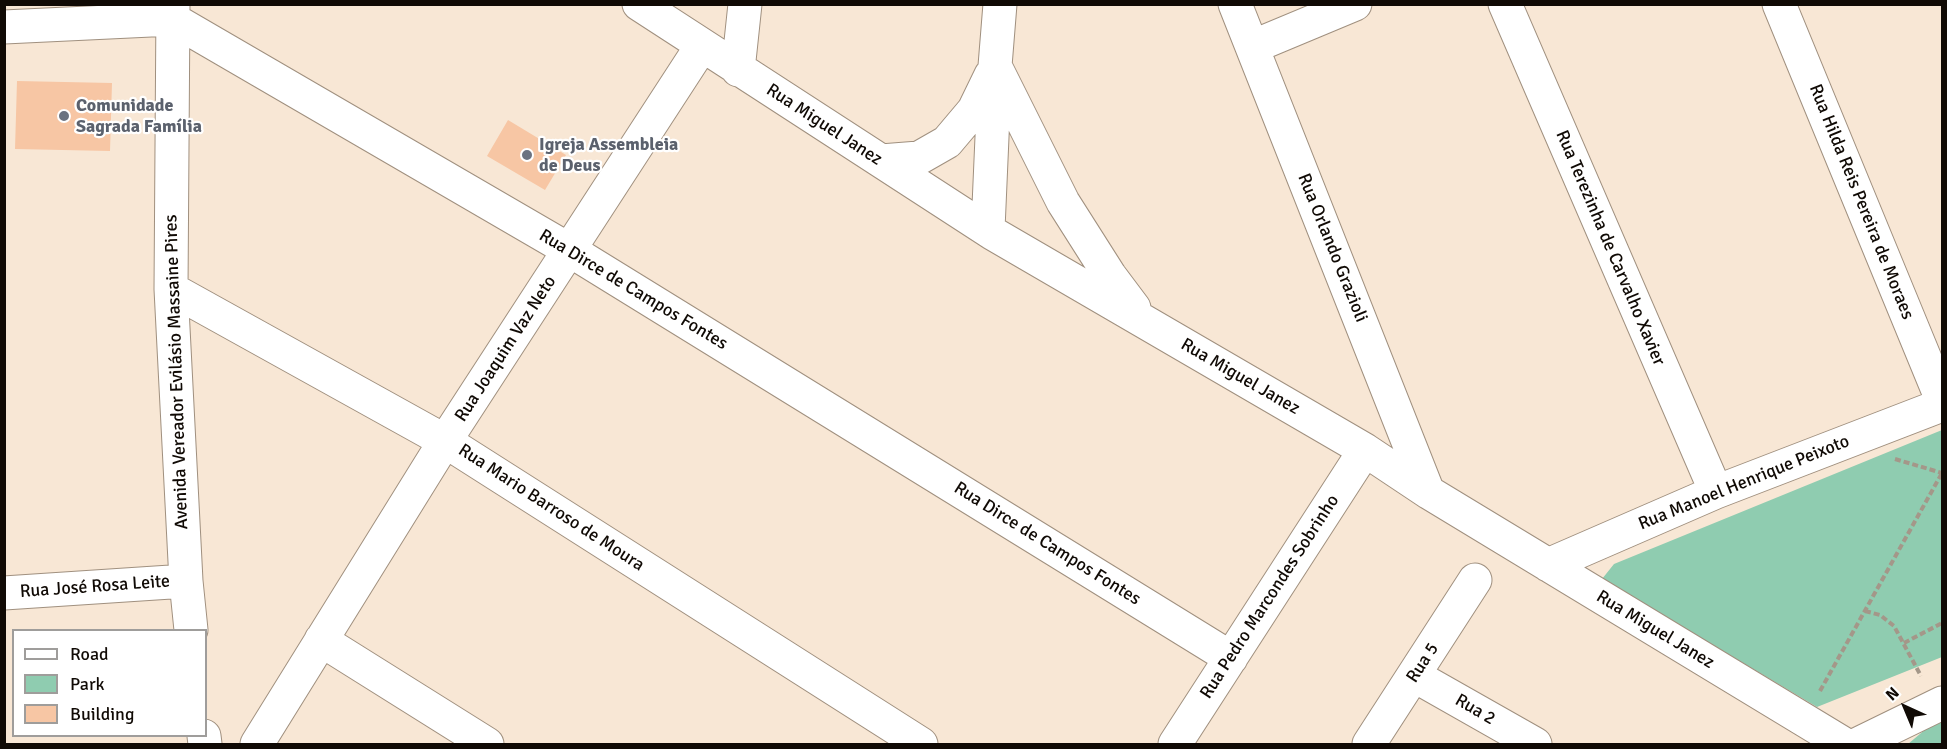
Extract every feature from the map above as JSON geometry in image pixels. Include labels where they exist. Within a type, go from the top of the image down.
[{"type":"street","name":"Rua Miguel Janez","points":[[639,4],[701,47],[988,229],[1365,450],[1428,492],[1844,744]]},
{"type":"street","points":[[738,70],[745,4]]},
{"type":"street","points":[[988,229],[1000,4]]},
{"type":"street","name":"Rua Orlando Grazioli","points":[[1235,4],[1428,492]]},
{"type":"street","points":[[1252,48],[1355,4]]},
{"type":"street","name":"Rua Terezinha de Carvalho Xavier","points":[[1505,4],[1716,492]]},
{"type":"street","name":"Rua Hilda Reis Pereira de Moraes","points":[[1779,4],[1942,400]]},
{"type":"street","points":[[4,27],[173,12]]},
{"type":"street","name":"Rua Dirce de Campos Fontes","points":[[173,12],[571,251],[1231,658]]},
{"type":"street","name":"Avenida Vereador Evilásio Massaine Pires","points":[[173,12],[171,289],[186,581],[191,629]]},
{"type":"street","name":"Rua Joaquim Vaz Neto","points":[[257,744],[445,441],[571,251],[701,47]]},
{"type":"street","points":[[881,161],[919,158],[947,142],[974,110],[996,66]]},
{"type":"street","points":[[996,66],[1064,202],[1110,276],[1144,321]]},
{"type":"street","name":"Rua Mario Barroso de Moura","points":[[171,289],[445,441],[921,744]]},
{"type":"street","name":"Rua Manoel Henrique Peixoto","points":[[1548,565],[1716,492],[1942,405]]},
{"type":"street","name":"Rua Pedro Marcondes Sobrinho","points":[[1175,744],[1365,450]]},
{"type":"street","name":"Rua 5","points":[[1369,744],[1475,580]]},
{"type":"street","name":"Rua José Rosa Leite","points":[[4,593],[186,581]]},
{"type":"street","points":[[321,640],[487,744]]},
{"type":"street","name":"Rua 2","points":[[1415,676],[1535,744]]},
{"type":"street","points":[[1858,744],[1939,705]]},
{"type":"path","points":[[1804,720],[1942,473]]},
{"type":"path","points":[[1865,611],[1880,615],[1894,626],[1939,705]]},
{"type":"path","points":[[1904,643],[1942,623]]},
{"type":"green space","points":[[1942,430],[1942,657],[1817,707],[1602,579],[1614,564]]},
{"type":"green space","points":[[1942,720],[1942,744],[1908,744],[1927,728]]},
{"type":"building","name":"Comunidade Sagrada Família","points":[[17,81],[112,83],[110,151],[15,149]]},
{"type":"building","name":"Igreja Assembleia de Deus","points":[[508,120],[566,155],[545,190],[487,156]]},
{"type":"place","name":"Comunidade Sagrada Família","points":[[64,116]]},
{"type":"place","name":"Igreja Assembleia de Deus","points":[[527,155]]}]
